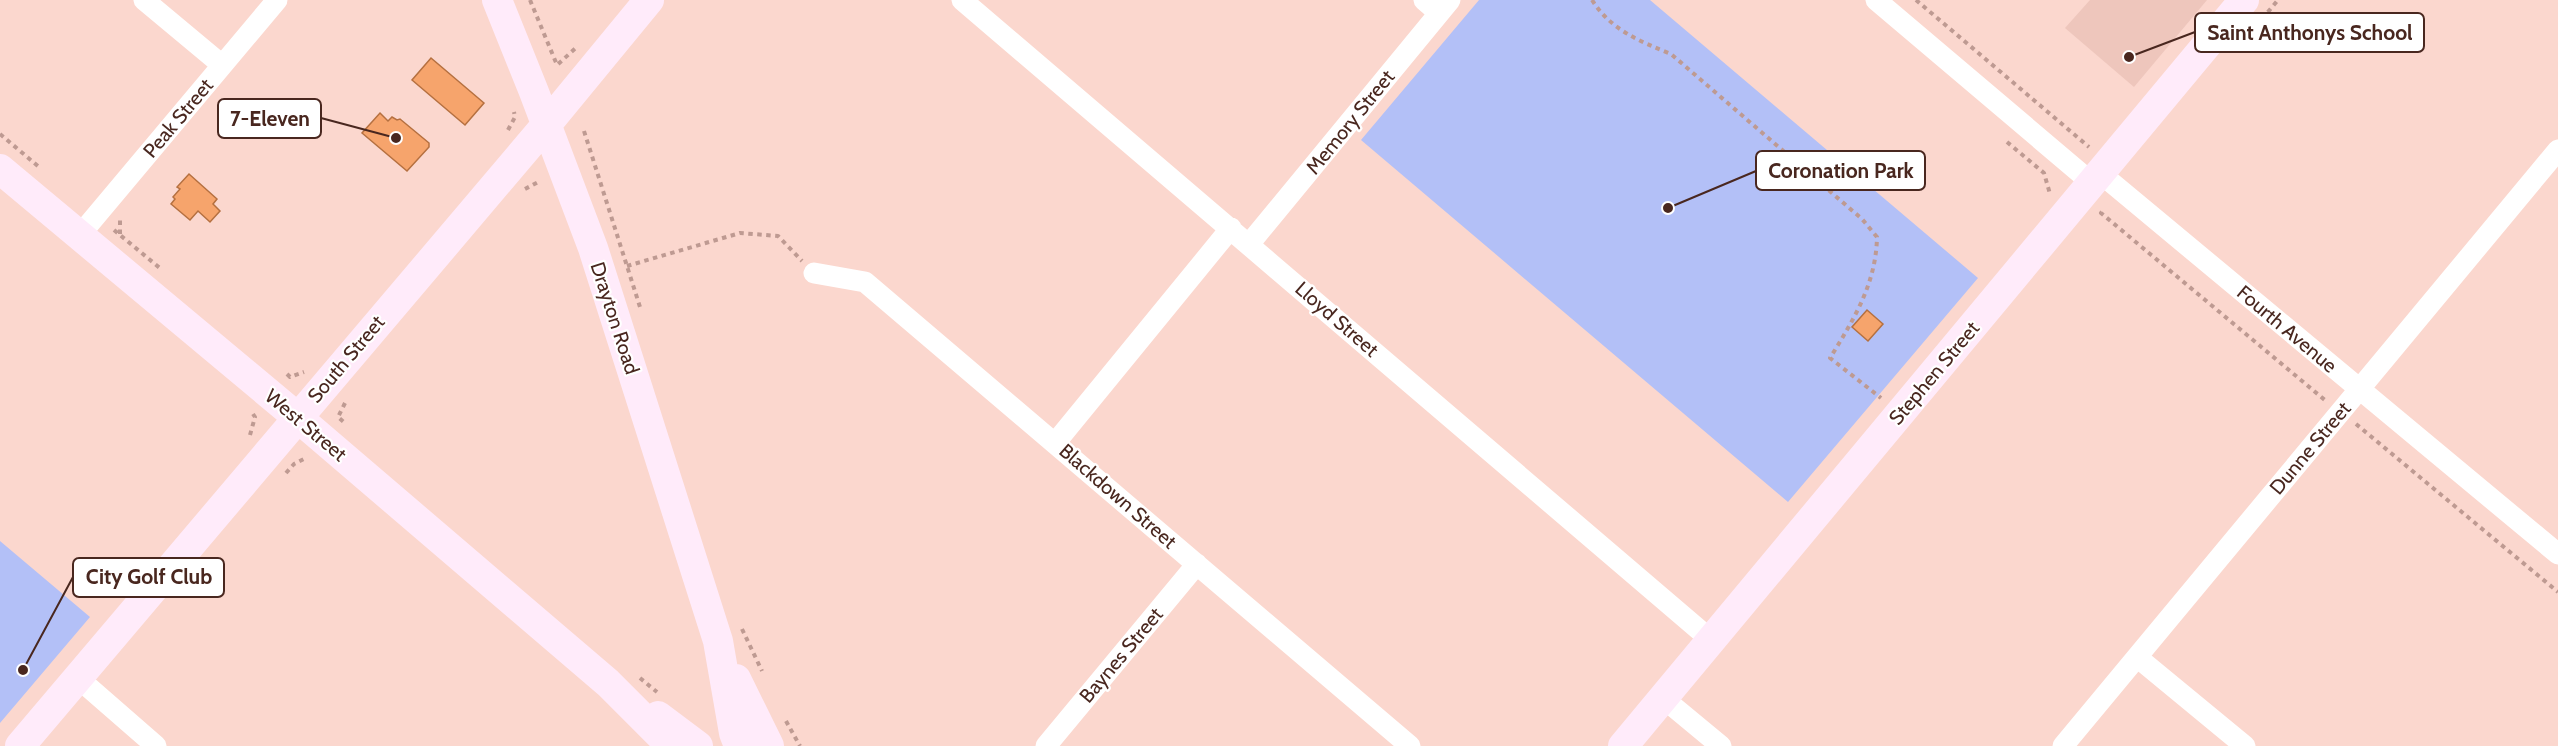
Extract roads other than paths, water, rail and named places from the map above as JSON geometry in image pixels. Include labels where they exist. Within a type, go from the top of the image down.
[{"type":"street","points":[[144,0],[222,65]]},
{"type":"street","name":"Peak Street","points":[[79,236],[277,0]]},
{"type":"street","name":"Drayton Road","points":[[497,0],[547,124],[593,248],[717,641]]},
{"type":"street","name":"South Street","points":[[20,746],[547,124],[649,0]]},
{"type":"street","name":"Lloyd Street","points":[[962,0],[1250,243],[1711,640]]},
{"type":"street","name":"Fourth Avenue","points":[[1876,0],[2094,168],[2558,554]]},
{"type":"street","name":"Stephen Street","points":[[1623,746],[1901,414],[2094,168],[2244,0]]},
{"type":"street","name":"Memory Street","points":[[1250,243],[1438,4]]},
{"type":"street","name":"Dunne Street","points":[[2063,746],[2558,150]]},
{"type":"street","name":"West Street","points":[[0,170],[297,417],[608,683]]},
{"type":"street","points":[[1056,442],[1231,228]]},
{"type":"street","name":"Blackdown Street","points":[[814,273],[865,282],[1056,442],[1410,746]]},
{"type":"street","name":"Baynes Street","points":[[1046,746],[1197,564]]},
{"type":"street","points":[[717,641],[734,733],[739,746]]},
{"type":"street","points":[[717,641],[769,746]]},
{"type":"street","points":[[2137,657],[2246,746]]},
{"type":"street","points":[[78,678],[156,746]]},
{"type":"street","points":[[608,683],[671,746]]},
{"type":"street","points":[[608,683],[698,746]]},
{"type":"street","points":[[1663,698],[1721,746]]},
{"type":"place","name":"Saint Anthonys School","points":[[2129,57]]},
{"type":"place","name":"7-Eleven","points":[[396,138]]},
{"type":"place","name":"Coronation Park","points":[[1668,208]]},
{"type":"place","name":"City Golf Club","points":[[23,670]]}]
